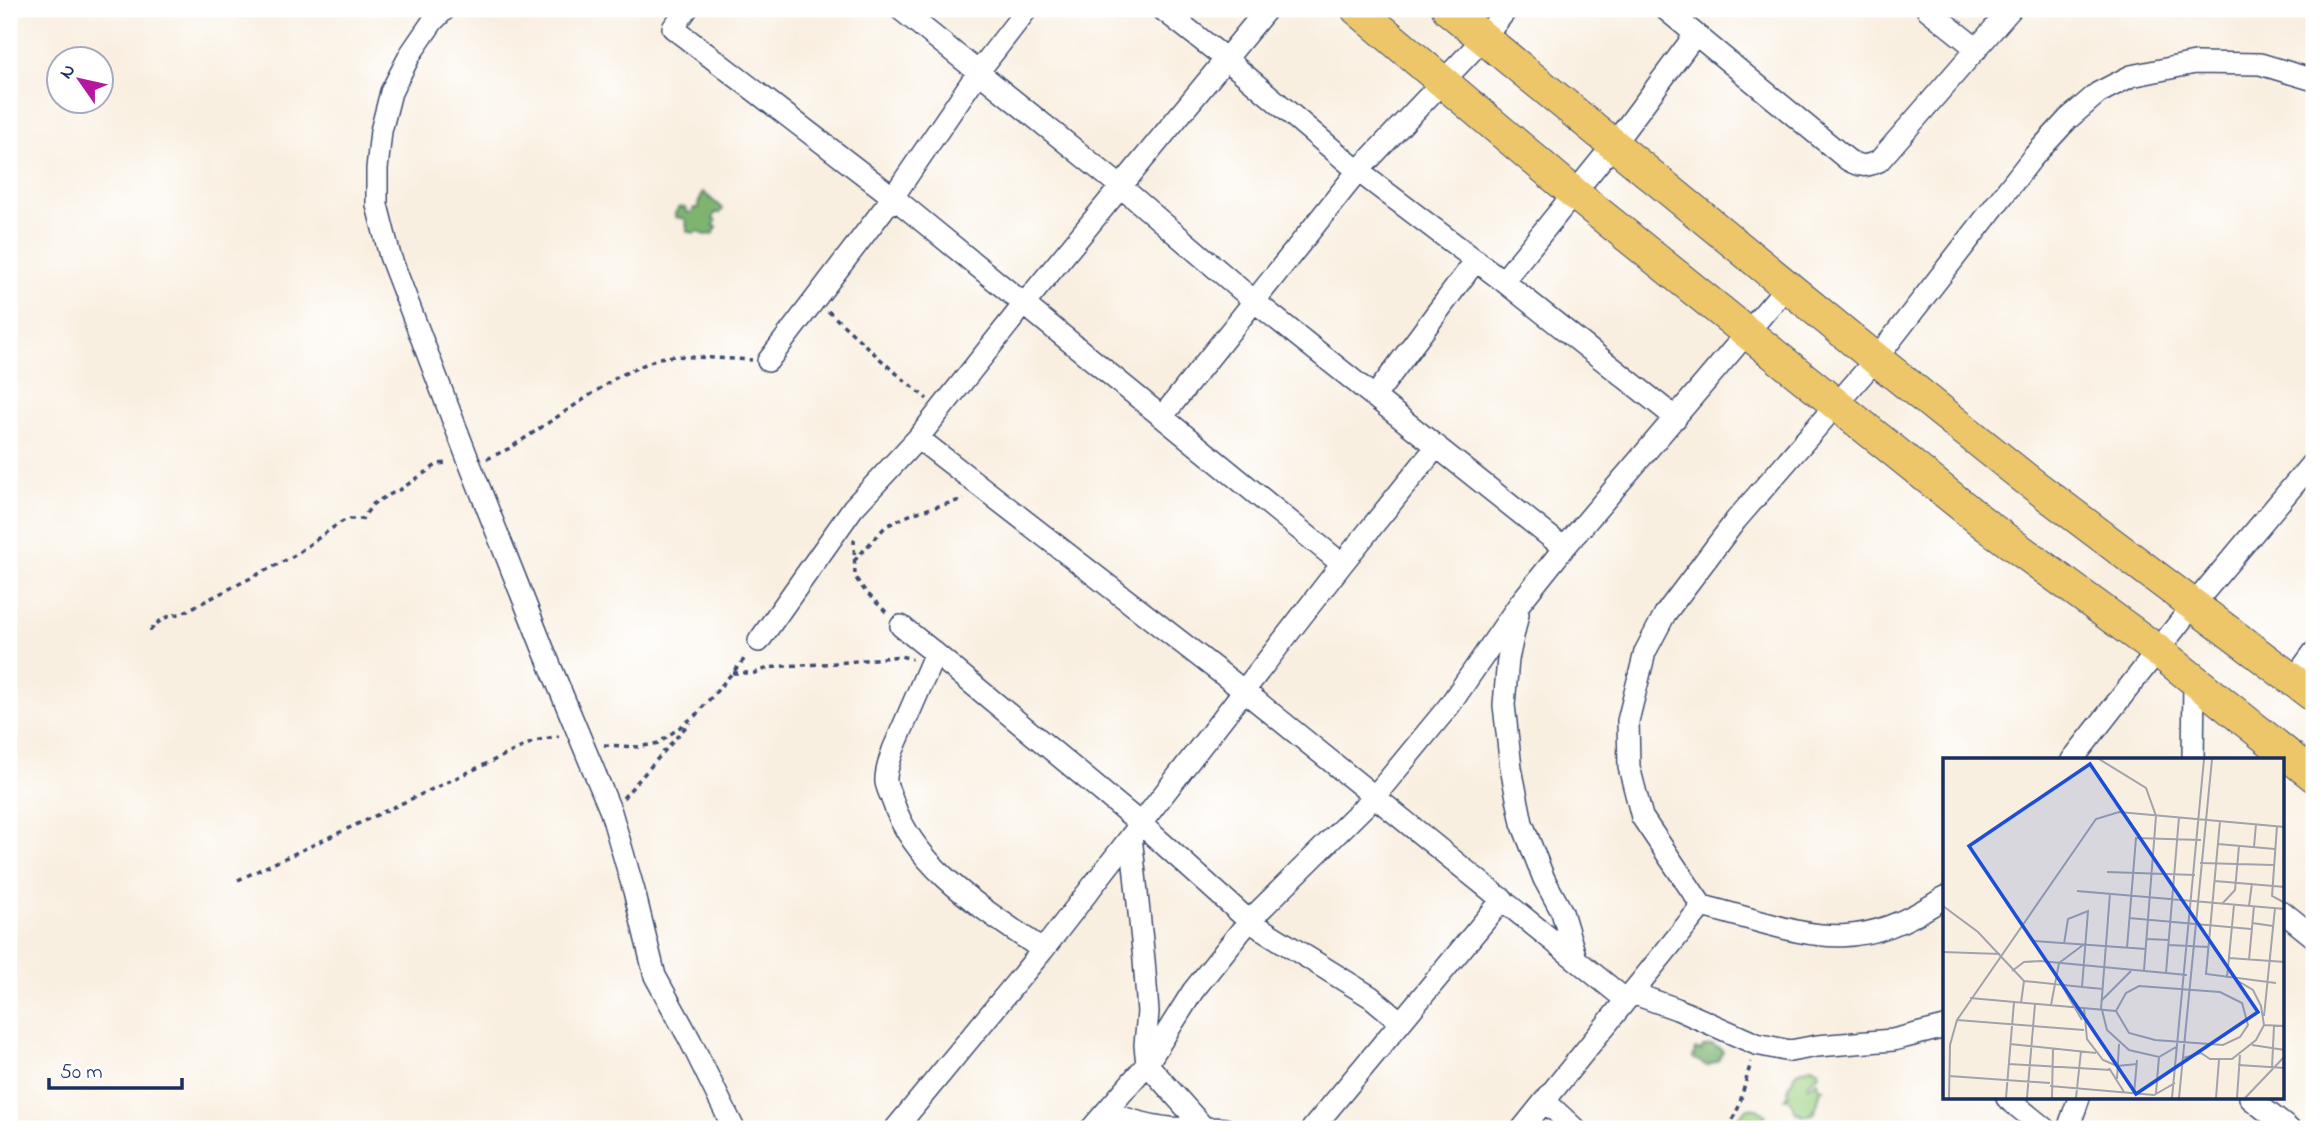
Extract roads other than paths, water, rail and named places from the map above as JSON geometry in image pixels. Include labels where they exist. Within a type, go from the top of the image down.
[{"type":"main road","points":[[1357,9],[1575,194],[1986,525],[2158,651],[2314,776]]},
{"type":"main road","points":[[1448,9],[1875,359],[2026,479],[2304,687]]},
{"type":"street","points":[[445,9],[433,21],[411,54],[391,92],[381,131],[377,205],[390,256],[444,398],[611,813],[655,976],[691,1040],[734,1129]]},
{"type":"street","points":[[687,9],[673,28],[893,197],[1342,564]]},
{"type":"street","points":[[900,9],[1120,186],[1254,301],[1564,548]]},
{"type":"street","points":[[768,361],[893,197],[979,71],[1027,9]]},
{"type":"street","points":[[1162,9],[1226,58],[1358,171],[1676,418]]},
{"type":"street","points":[[760,640],[853,508],[918,438],[1120,186],[1268,9]]},
{"type":"street","points":[[1162,417],[1358,171],[1484,38],[1507,9]]},
{"type":"street","points":[[1665,9],[1848,160],[1856,165],[1867,166],[1879,162],[2011,9]]},
{"type":"street","points":[[1927,9],[1977,49]]},
{"type":"street","points":[[1503,281],[1575,194],[1695,35]]},
{"type":"street","points":[[1943,898],[1903,923],[1871,933],[1836,938],[1799,933],[1702,906],[1642,817],[1629,767],[1628,721],[1645,652],[1665,614],[1736,520],[1875,359],[2033,157],[2098,93],[2131,76],[2195,63],[2260,64],[2314,80]]},
{"type":"street","points":[[1375,396],[1476,260]]},
{"type":"street","points":[[1091,1129],[1147,1064],[1193,991],[1249,921],[1375,796],[1449,706],[1520,603],[1564,548],[1787,286]]},
{"type":"street","points":[[918,438],[1244,691],[1576,959],[1629,997],[1677,1009],[1756,1044],[1790,1051],[1817,1046],[1940,1035]]},
{"type":"street","points":[[896,1129],[1043,950],[1342,564],[1437,446]]},
{"type":"street","points":[[2074,758],[2194,604],[2314,461]]},
{"type":"street","points":[[1520,603],[1508,659],[1504,705],[1511,768],[1522,823],[1544,879],[1562,912],[1576,959]]},
{"type":"street","points":[[901,626],[932,660],[1249,921],[1371,998],[1401,1022]]},
{"type":"street","points":[[2304,687],[2314,652]]},
{"type":"street","points":[[932,660],[889,766],[886,781],[898,818],[923,855],[950,880],[977,904],[1043,950]]},
{"type":"street","points":[[2193,758],[2194,682]]},
{"type":"street","points":[[1136,830],[1148,1012],[1145,1045],[1147,1064],[1204,1128]]},
{"type":"street","points":[[1312,1129],[1503,899]]},
{"type":"street","points":[[1522,1129],[1702,906]]},
{"type":"street","points":[[2284,913],[2314,937]]},
{"type":"street","points":[[2009,1100],[2045,1129]]},
{"type":"street","points":[[2068,1129],[2078,1100]]},
{"type":"street","points":[[2253,1100],[2289,1129]]},
{"type":"street","points":[[1545,1101],[1575,1129]]},
{"type":"street","points":[[1106,1112],[1125,1119],[1170,1128],[1225,1129]]}]
